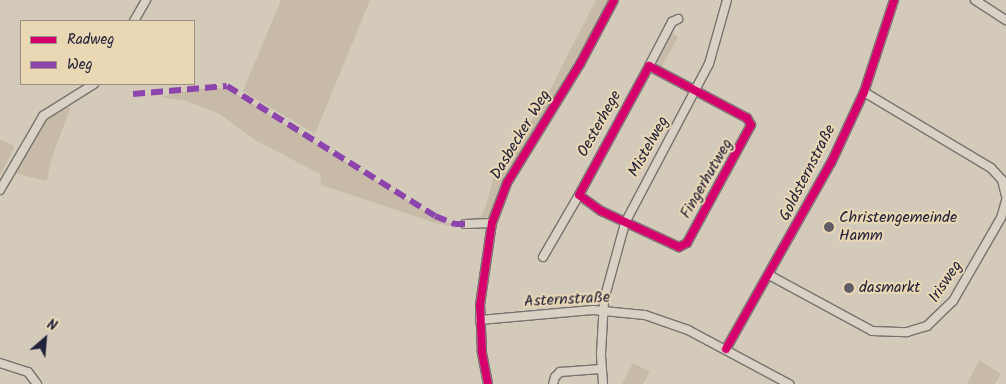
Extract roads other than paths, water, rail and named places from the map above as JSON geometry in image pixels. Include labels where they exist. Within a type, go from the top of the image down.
[{"type":"street","points":[[135,20],[146,0]]},
{"type":"street","name":"Dasbecker Weg","points":[[488,384],[480,320],[482,279],[492,223],[507,183],[576,71],[614,0]]},
{"type":"street","name":"Mistelweg","points":[[603,384],[601,369],[603,310],[610,271],[625,223],[696,91],[716,48],[727,0]]},
{"type":"street","name":"Goldsternstraße","points":[[726,349],[831,163],[864,92],[894,0]]},
{"type":"street","points":[[975,0],[1006,20]]},
{"type":"street","name":"Oesterhege","points":[[543,257],[579,195],[672,22],[678,19]]},
{"type":"street","points":[[649,66],[696,91]]},
{"type":"street","points":[[0,190],[43,116],[92,85]]},
{"type":"street","name":"Fingerhutweg","points":[[625,223],[675,246],[687,243],[748,135],[750,121],[696,91]]},
{"type":"street","points":[[864,92],[991,168],[1002,180],[1006,196]]},
{"type":"street","points":[[579,195],[586,203],[625,223]]},
{"type":"street","name":"Irisweg","points":[[769,275],[872,331],[907,332],[927,326],[952,301],[1001,218],[1006,201]]},
{"type":"street","points":[[465,224],[492,223]]},
{"type":"street","name":"Asternstraße","points":[[480,320],[603,310],[662,320],[726,349],[789,384]]},
{"type":"street","points":[[0,363],[28,372],[37,384]]},
{"type":"street","points":[[553,384],[554,377],[560,372],[601,369]]},
{"type":"place","name":"Christengemeinde Hamm","points":[[829,227]]},
{"type":"place","name":"dasmarkt","points":[[849,288]]}]
